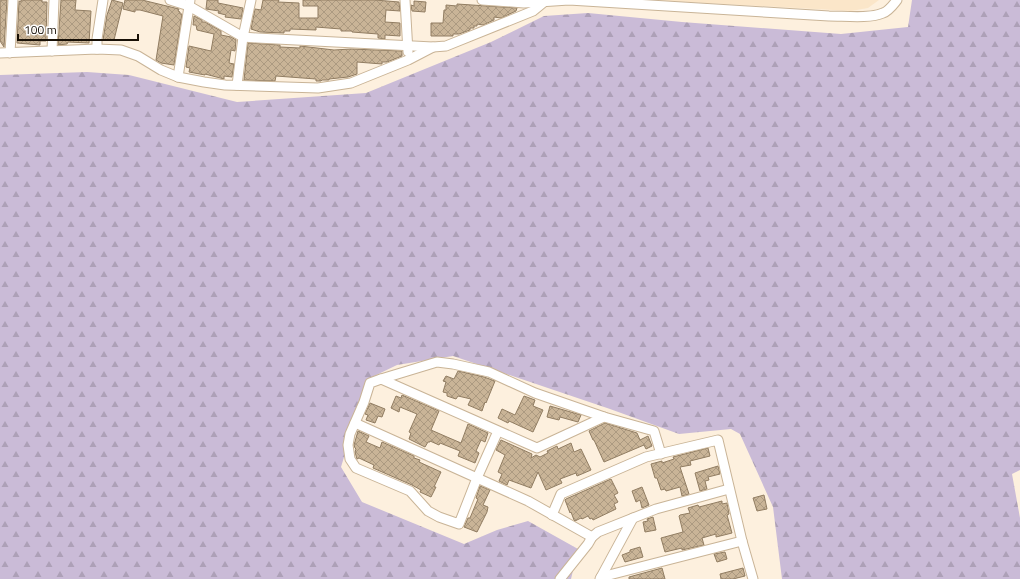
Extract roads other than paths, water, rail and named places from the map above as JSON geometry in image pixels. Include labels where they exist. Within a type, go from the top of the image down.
[{"type":"street","points":[[10,52],[12,0]]},
{"type":"street","points":[[52,51],[54,0]]},
{"type":"street","points":[[97,49],[97,39],[103,0]]},
{"type":"street","points":[[170,0],[189,3],[243,37],[433,47],[446,46],[533,11],[544,1]]},
{"type":"street","points":[[237,84],[243,37],[251,0]]},
{"type":"street","points":[[405,0],[408,60]]},
{"type":"street","points":[[482,0],[524,3],[569,0],[865,17],[883,14],[890,9],[897,0]]},
{"type":"street","points":[[178,77],[189,3]]},
{"type":"street","points":[[0,53],[97,49],[122,50],[138,56],[161,70],[178,77],[204,82],[318,88],[351,83],[408,60],[433,47]]},
{"type":"street","points":[[498,431],[459,524],[439,517],[428,511],[410,491],[356,468],[350,459],[348,445],[350,434],[370,383],[437,362],[489,372],[535,393],[604,417],[654,431],[661,454]]},
{"type":"street","points":[[381,379],[538,448],[604,417]]},
{"type":"street","points":[[355,423],[528,501],[592,537]]},
{"type":"street","points":[[552,515],[561,494],[646,457],[718,440],[729,489],[753,579]]},
{"type":"street","points":[[560,579],[592,537],[598,532],[656,509],[729,489]]},
{"type":"street","points":[[601,578],[633,518]]},
{"type":"street","points":[[601,578],[742,540]]}]
